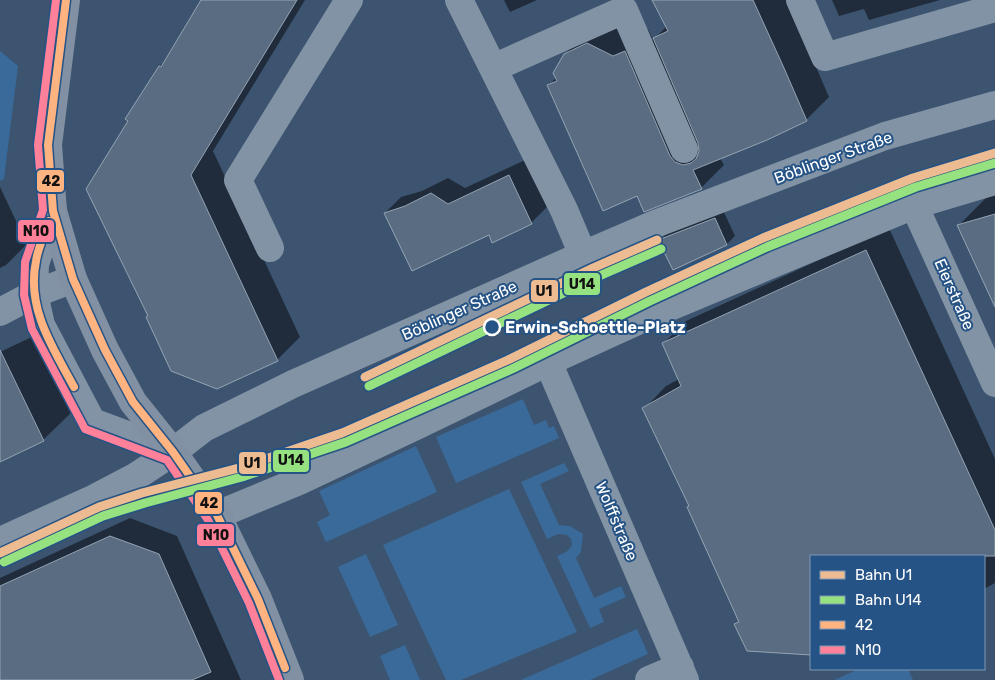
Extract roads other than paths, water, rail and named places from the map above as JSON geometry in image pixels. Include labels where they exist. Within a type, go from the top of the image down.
[{"type":"main road","points":[[66,0],[48,145],[52,211],[73,279],[105,350],[133,402],[173,452],[217,515],[258,599],[290,680]]},
{"type":"street","points":[[270,248],[238,180],[349,0]]},
{"type":"street","points":[[460,0],[584,255]]},
{"type":"street","points":[[800,0],[825,57],[995,8]]},
{"type":"street","points":[[493,68],[624,10],[684,150]]},
{"type":"street","name":"Böblinger Straße","points":[[0,541],[95,498],[173,452],[204,428],[293,384],[584,255],[655,224],[885,136],[995,105]]},
{"type":"street","points":[[217,515],[299,481],[655,313],[914,205],[995,181]]},
{"type":"street","name":"Eierstraße","points":[[914,205],[995,383]]},
{"type":"street","points":[[52,211],[35,264],[34,294],[41,325],[92,422],[173,452]]},
{"type":"street","points":[[0,312],[34,294],[73,279]]},
{"type":"street","name":"Wolffstraße","points":[[548,362],[682,673]]},
{"type":"street","points":[[649,680],[682,673]]},
{"type":"rail line","name":"U1","points":[[0,553],[99,507],[142,493],[239,468],[342,433],[508,360],[646,292],[763,238],[913,178],[995,153]]},
{"type":"rail line","name":"U14","points":[[4,562],[103,516],[242,477],[346,442],[512,369],[650,301],[767,247],[916,187],[995,163]]},
{"type":"rail line","name":"U1","points":[[365,377],[593,268],[657,240]]},
{"type":"rail line","name":"U14","points":[[369,386],[597,277],[661,249]]},
{"type":"place","name":"Erwin-Schoettle-Platz","points":[[492,327]]}]
